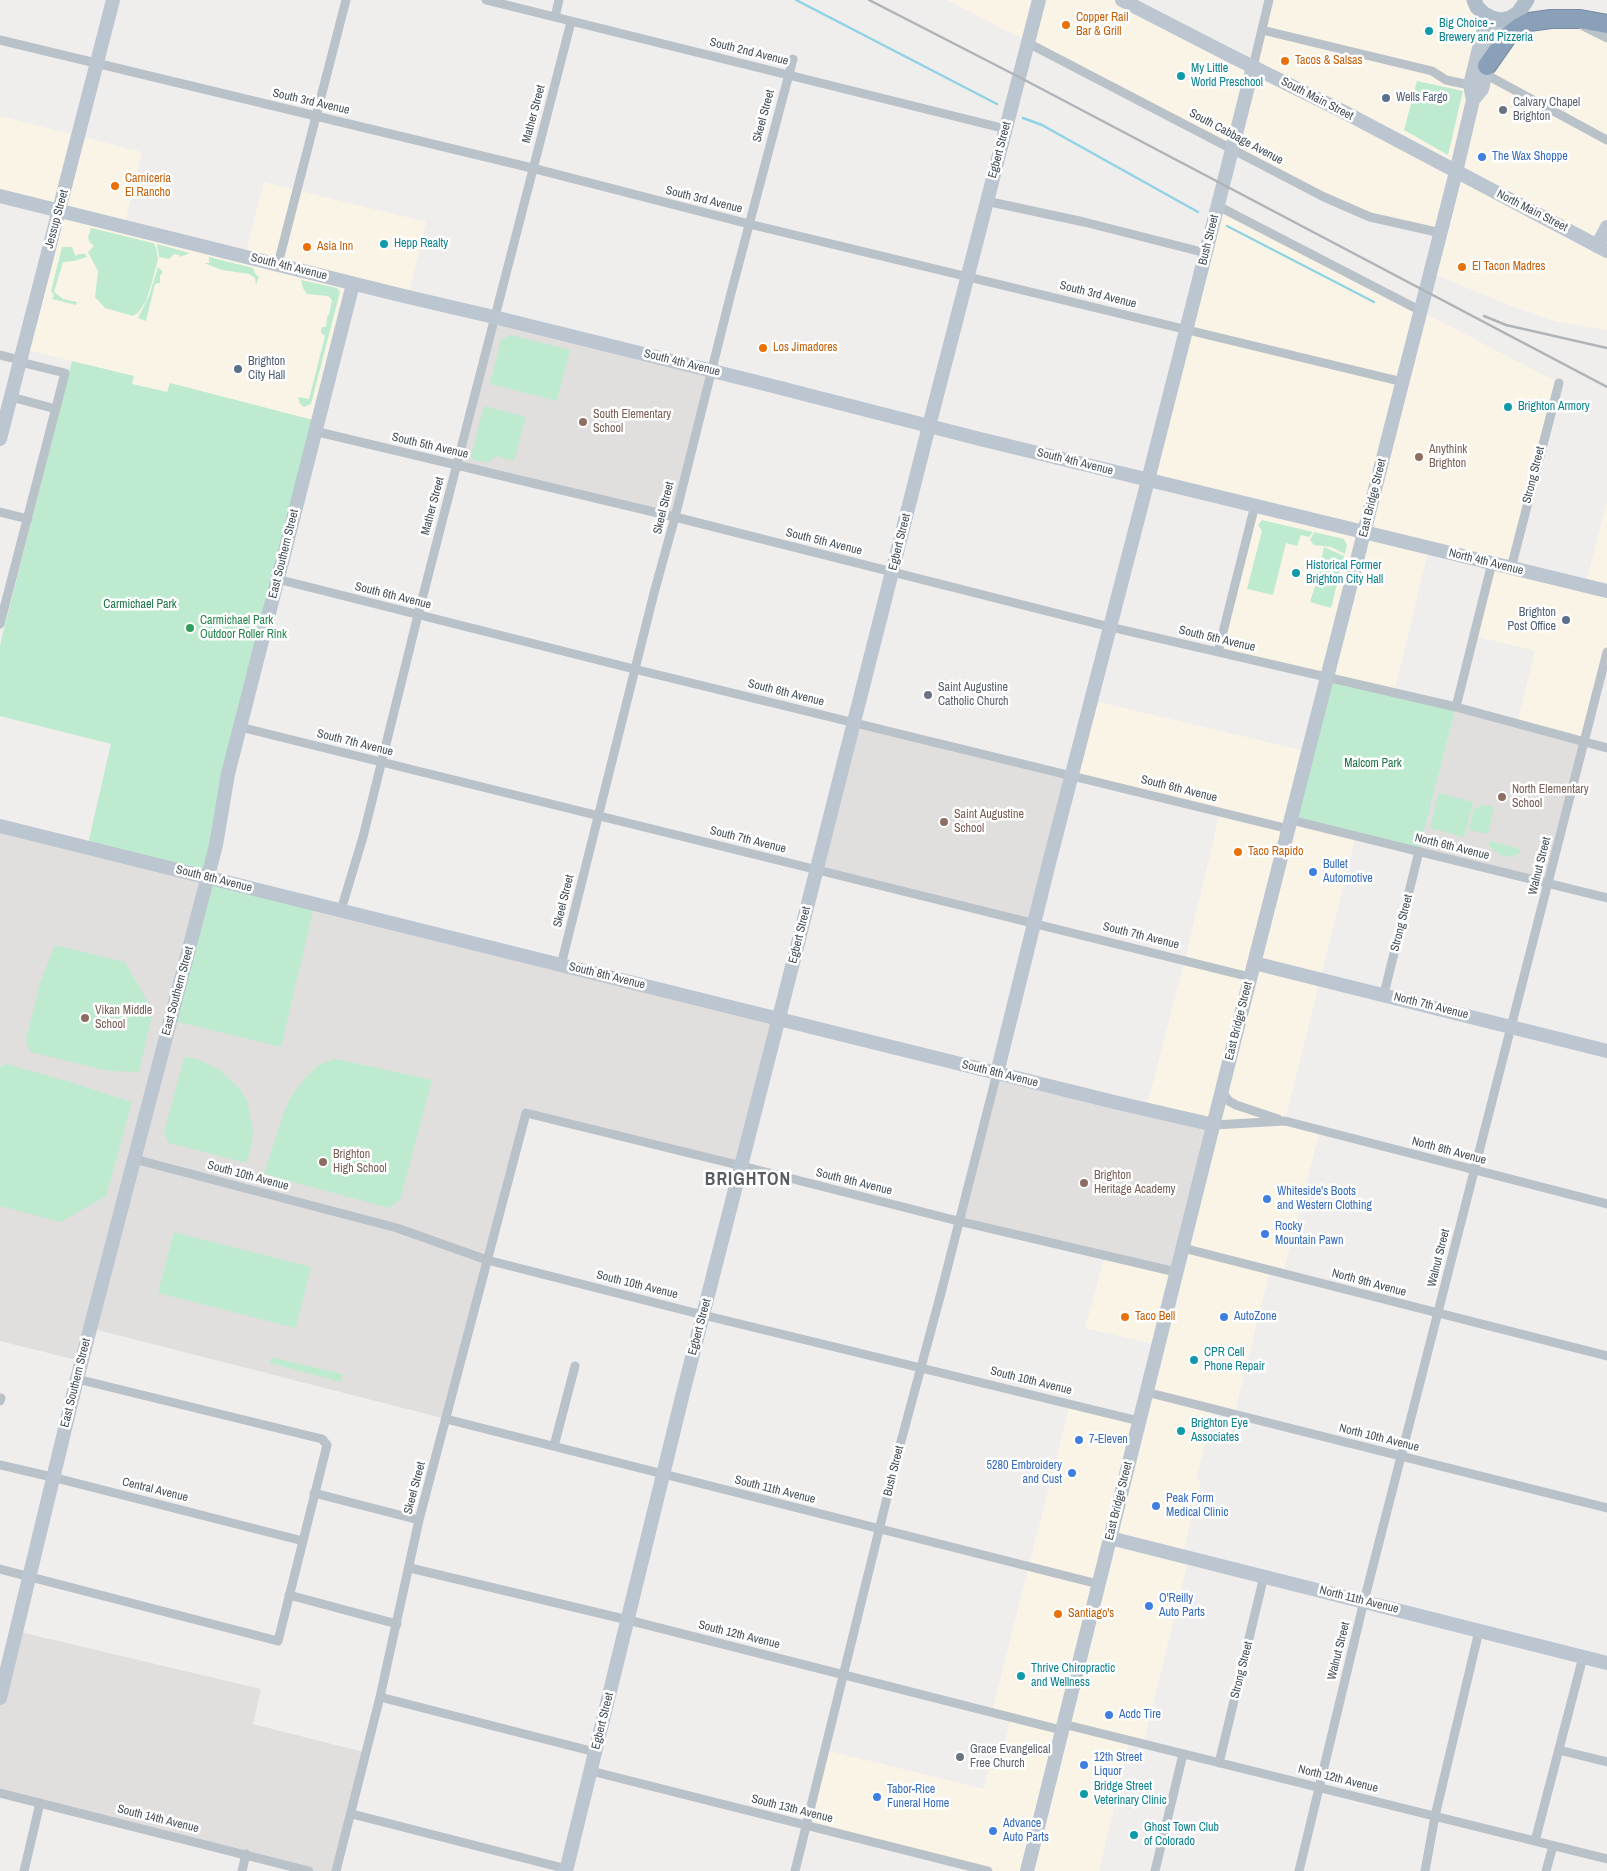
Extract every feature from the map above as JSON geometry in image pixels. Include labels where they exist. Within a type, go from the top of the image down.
[{"type":"highway","points":[[1518,10],[1560,8],[1587,12],[1607,19]]},
{"type":"highway","points":[[1486,70],[1508,36],[1529,22],[1551,18],[1588,20],[1607,24]]},
{"type":"main road","points":[[1474,0],[1477,7],[1484,14],[1492,18],[1501,20],[1518,10]]},
{"type":"street","name":"Jessup Street","points":[[0,439],[114,0]]},
{"type":"street","points":[[278,264],[346,0]]},
{"type":"street","name":"South 2nd Avenue","points":[[486,0],[1006,129]]},
{"type":"street","points":[[555,17],[559,0]]},
{"type":"street","name":"Egbert Street","points":[[566,1870],[778,1018],[1039,0]]},
{"type":"street","name":"South Main Street","points":[[1122,0],[1346,113],[1456,172]]},
{"type":"street","name":"Bush Street","points":[[795,1871],[920,1367],[941,1293],[1269,0]]},
{"type":"street","points":[[1473,100],[1482,89],[1496,31],[1518,10]]},
{"type":"street","points":[[1473,100],[1470,85],[1484,24],[1484,14]]},
{"type":"street","points":[[1572,20],[1607,38]]},
{"type":"street","name":"Mather Street","points":[[341,910],[363,837],[532,168],[571,22]]},
{"type":"street","points":[[1262,30],[1432,71],[1446,80],[1470,85]]},
{"type":"street","name":"South 3rd Avenue","points":[[0,40],[532,168],[749,224],[1403,382]]},
{"type":"street","name":"South Cabbage Avenue","points":[[1028,43],[1324,197],[1370,217],[1441,233]]},
{"type":"street","name":"Skeel Street","points":[[561,965],[634,669],[793,59]]},
{"type":"street","points":[[1486,70],[1607,140]]},
{"type":"street","name":"East Bridge Street","points":[[1027,1871],[1250,976],[1328,678],[1473,100]]},
{"type":"street","name":"North Main Street","points":[[1456,172],[1602,248]]},
{"type":"street","name":"South 4th Avenue","points":[[0,196],[1364,532]]},
{"type":"street","points":[[986,201],[1084,222],[1206,253]]},
{"type":"street","points":[[1218,206],[1421,311]]},
{"type":"street","points":[[1602,248],[1607,227]]},
{"type":"street","name":"East Southern Street","points":[[0,1698],[2,1681],[52,1477],[207,877],[218,833],[228,774],[352,284]]},
{"type":"street","points":[[0,355],[65,373],[30,515],[0,624]]},
{"type":"street","name":"Strong Street","points":[[1511,568],[1559,383]]},
{"type":"street","points":[[10,397],[56,409]]},
{"type":"street","name":"South 5th Avenue","points":[[314,431],[675,517],[1110,627],[1456,707],[1607,748]]},
{"type":"street","points":[[1218,652],[1255,505]]},
{"type":"street","points":[[0,512],[30,515]]},
{"type":"street","name":"North 4th Avenue","points":[[1364,532],[1607,591]]},
{"type":"street","points":[[1456,707],[1492,563]]},
{"type":"street","name":"South 6th Avenue","points":[[277,580],[1072,775],[1290,824]]},
{"type":"street","name":"Walnut Street","points":[[1298,1871],[1400,1457],[1607,652]]},
{"type":"street","name":"South 7th Avenue","points":[[240,727],[1250,976]]},
{"type":"street","name":"North 6th Avenue","points":[[1290,824],[1420,851],[1607,898]]},
{"type":"street","name":"South 8th Avenue","points":[[0,826],[1214,1125]]},
{"type":"street","name":"Strong Street","points":[[1384,994],[1420,851]]},
{"type":"street","name":"North 7th Avenue","points":[[1254,963],[1607,1051]]},
{"type":"street","name":"North 8th Avenue","points":[[1222,1092],[1229,1101],[1236,1105],[1285,1121],[1607,1204]]},
{"type":"street","name":"Skeel Street","points":[[336,1871],[352,1814],[380,1697],[410,1568],[419,1520],[526,1113]]},
{"type":"street","name":"South 9th Avenue","points":[[526,1113],[958,1222],[1176,1272]]},
{"type":"street","name":"North 8th Avenue","points":[[1214,1125],[1285,1121]]},
{"type":"street","name":"South 10th Avenue","points":[[134,1158],[397,1228],[487,1260],[703,1315],[1138,1421]]},
{"type":"street","name":"North 9th Avenue","points":[[1183,1248],[1607,1356]]},
{"type":"street","points":[[554,1446],[575,1366]]},
{"type":"street","points":[[0,1569],[278,1641],[327,1445],[322,1439],[77,1379]]},
{"type":"street","name":"North 10th Avenue","points":[[1146,1392],[1607,1508]]},
{"type":"street","name":"South 11th Avenue","points":[[446,1419],[1098,1584]]},
{"type":"street","name":"Central Avenue","points":[[0,1465],[302,1541]]},
{"type":"street","points":[[314,1493],[419,1520]]},
{"type":"street","name":"North 11th Avenue","points":[[1110,1538],[1607,1663]]},
{"type":"street","name":"South 12th Avenue","points":[[410,1568],[1062,1727]]},
{"type":"street","name":"Strong Street","points":[[1219,1763],[1264,1576]]},
{"type":"street","points":[[289,1595],[397,1624]]},
{"type":"street","points":[[1425,1871],[1435,1816],[1479,1631]]},
{"type":"street","points":[[1535,1841],[1583,1657]]},
{"type":"street","points":[[380,1697],[595,1752]]},
{"type":"street","name":"North 12th Avenue","points":[[1062,1727],[1318,1786],[1607,1859]]},
{"type":"street","points":[[1559,1750],[1607,1762]]},
{"type":"street","points":[[1155,1871],[1183,1754]]},
{"type":"street","name":"South 13th Avenue","points":[[591,1772],[988,1871]]},
{"type":"street","name":"South 14th Avenue","points":[[0,1792],[309,1871]]},
{"type":"street","points":[[24,1871],[40,1802]]},
{"type":"street","points":[[352,1814],[566,1870]]},
{"type":"street","points":[[1546,1871],[1553,1846]]},
{"type":"street","points":[[242,1871],[246,1854]]},
{"type":"shaded area","points":[[947,0],[1122,0],[1252,67],[1269,0],[1474,0],[1508,36],[1568,19],[1607,38],[1607,330],[1557,322],[1514,307],[1431,273],[1441,233],[1370,217]]},
{"type":"shaded area","points":[[0,116],[142,152],[124,227],[245,256],[264,182],[426,222],[408,297],[353,284],[317,421],[170,383],[168,392],[132,384],[133,376],[23,349],[59,212],[0,196]]},
{"type":"shaded area","points":[[1218,206],[1559,383],[1511,567],[1585,586],[1607,502],[1607,652],[1584,742],[1517,724],[1535,651],[1474,636],[1492,563],[1429,548],[1394,693],[1218,652],[1255,505],[1148,480]]},
{"type":"shaded area","name":"South Elementary School","points":[[494,318],[712,372],[675,519],[457,466]]},
{"type":"shaded area","points":[[1091,700],[1309,752],[1356,835],[1285,1121],[1320,1131],[1283,1273],[1270,1270],[1234,1415],[1214,1410],[1196,1479],[1201,1481],[1182,1556],[1189,1558],[1143,1744],[1130,1741],[1099,1871],[972,1871],[806,1826],[825,1750],[984,1789],[990,1765],[999,1767],[1011,1717],[992,1712],[1070,1404],[1138,1421],[1158,1345],[1085,1328],[1185,960],[1220,812],[1072,775]]},
{"type":"shaded area","name":"North Elementary School","points":[[1456,707],[1584,742],[1548,883],[1419,851]]},
{"type":"shaded area","name":"Saint Augustine School","points":[[853,722],[1072,775],[1034,923],[816,869]]},
{"type":"shaded area","name":"Brighton High School","points":[[0,826],[778,1018],[742,1166],[526,1113],[446,1419],[90,1328],[81,1361],[0,1341]]},
{"type":"shaded area","name":"Brighton Heritage Academy","points":[[997,1073],[1214,1125],[1176,1272],[958,1221]]},
{"type":"shaded area","points":[[16,1631],[261,1689],[253,1724],[367,1753],[336,1871],[309,1871],[0,1793],[0,1698]]},
{"type":"green space","points":[[1417,81],[1463,91],[1448,155],[1404,130]]},
{"type":"green space","points":[[91,228],[153,243],[156,247],[158,259],[146,301],[138,313],[133,316],[105,308],[95,297],[98,271],[88,252],[93,247],[88,238]]},
{"type":"green space","points":[[157,244],[190,253],[180,257],[174,254],[169,259],[159,257]]},
{"type":"green space","points":[[62,247],[72,247],[75,255],[85,254],[87,257],[63,262],[54,292],[63,299],[77,302],[76,305],[52,299],[54,296],[51,291]]},
{"type":"green space","points":[[209,257],[253,268],[256,275],[259,276],[256,285],[255,278],[249,274],[222,270],[204,263],[209,263]]},
{"type":"green space","points":[[158,267],[163,272],[160,276],[160,283],[155,284],[146,321],[138,318],[149,296]]},
{"type":"green space","points":[[301,280],[337,288],[340,292],[311,404],[304,407],[300,404],[298,397],[309,399],[325,336],[321,333],[321,329],[326,327],[332,300],[328,296],[307,294]]},
{"type":"green space","points":[[510,335],[570,350],[557,401],[490,384],[501,340]]},
{"type":"green space","name":"Carmichael Park","points":[[72,361],[134,376],[132,384],[167,392],[170,383],[317,421],[207,877],[87,848],[111,744],[0,716],[0,645]]},
{"type":"green space","points":[[484,406],[526,417],[514,461],[496,456],[487,463],[472,459],[471,456]]},
{"type":"green space","points":[[1262,520],[1313,532],[1309,537],[1301,535],[1297,546],[1286,543],[1273,595],[1247,589],[1262,531],[1258,525]]},
{"type":"green space","points":[[1314,532],[1344,539],[1347,545],[1345,554],[1331,547],[1314,545],[1310,540]]},
{"type":"green space","points":[[1324,547],[1344,556],[1331,608],[1310,602]]},
{"type":"green space","name":"Malcom Park","points":[[1328,678],[1456,707],[1419,851],[1291,820]]},
{"type":"green space","points":[[1438,793],[1473,802],[1464,837],[1430,828]]},
{"type":"green space","points":[[1480,804],[1494,807],[1488,834],[1469,830],[1474,807],[1479,808]]},
{"type":"green space","points":[[1490,841],[1518,848],[1521,853],[1509,857],[1501,855],[1490,847]]},
{"type":"green space","points":[[207,877],[315,903],[281,1047],[170,1020]]},
{"type":"green space","points":[[55,945],[125,962],[153,1011],[139,1072],[109,1071],[30,1052],[26,1040],[40,983]]},
{"type":"green space","points":[[184,1057],[194,1058],[219,1069],[240,1089],[247,1101],[253,1130],[247,1163],[169,1143],[164,1132]]},
{"type":"green space","points":[[336,1059],[432,1080],[400,1200],[389,1208],[264,1174],[290,1098],[304,1079],[320,1064]]},
{"type":"green space","points":[[5,1064],[132,1102],[106,1196],[61,1222],[0,1206],[0,1067]]},
{"type":"green space","points":[[174,1232],[311,1267],[296,1328],[158,1293]]},
{"type":"green space","points":[[271,1357],[343,1374],[341,1382],[270,1363]]},
{"type":"waterway","points":[[796,0],[997,104]]},
{"type":"waterway","points":[[1023,118],[1042,125],[1198,212]]},
{"type":"waterway","points":[[1227,226],[1374,302]]},
{"type":"railway","points":[[869,0],[1607,387]]},
{"type":"railway","points":[[1484,316],[1506,325],[1607,348]]},
{"type":"place","name":"Copper Rail Bar & Grill","points":[[1066,25]]},
{"type":"place","name":"Big Choice - Brewery and Pizzeria","points":[[1429,31]]},
{"type":"place","name":"Tacos & Salsas","points":[[1285,61]]},
{"type":"place","name":"My Little World Preschool","points":[[1181,76]]},
{"type":"place","name":"Wells Fargo","points":[[1386,98]]},
{"type":"place","name":"Calvary Chapel Brighton","points":[[1503,110]]},
{"type":"place","name":"The Wax Shoppe","points":[[1482,157]]},
{"type":"place","name":"Carniceria El Rancho","points":[[115,186]]},
{"type":"place","name":"Hepp Realty","points":[[384,244]]},
{"type":"place","name":"Asia Inn","points":[[307,247]]},
{"type":"place","name":"El Tacon Madres","points":[[1462,267]]},
{"type":"place","name":"Los Jimadores","points":[[763,348]]},
{"type":"place","name":"Brighton City Hall","points":[[238,369]]},
{"type":"place","name":"Brighton Armory","points":[[1508,407]]},
{"type":"place","name":"South Elementary School","points":[[583,422]]},
{"type":"place","name":"Anythink Brighton","points":[[1419,457]]},
{"type":"place","name":"Historical Former Brighton City Hall","points":[[1296,573]]},
{"type":"place","name":"Brighton Post Office","points":[[1566,620]]},
{"type":"place","name":"Carmichael Park Outdoor Roller Rink","points":[[190,628]]},
{"type":"place","name":"Saint Augustine Catholic Church","points":[[928,695]]},
{"type":"place","name":"North Elementary School","points":[[1502,797]]},
{"type":"place","name":"Saint Augustine School","points":[[944,822]]},
{"type":"place","name":"Taco Rapido","points":[[1238,852]]},
{"type":"place","name":"Bullet Automotive","points":[[1313,872]]},
{"type":"place","name":"Vikan Middle School","points":[[85,1018]]},
{"type":"place","name":"Brighton High School","points":[[323,1162]]},
{"type":"place","name":"Brighton Heritage Academy","points":[[1084,1183]]},
{"type":"place","name":"Whiteside's Boots and Western Clothing","points":[[1267,1199]]},
{"type":"place","name":"Rocky Mountain Pawn","points":[[1265,1234]]},
{"type":"place","name":"Taco Bell","points":[[1125,1317]]},
{"type":"place","name":"AutoZone","points":[[1224,1317]]},
{"type":"place","name":"CPR Cell Phone Repair","points":[[1194,1360]]},
{"type":"place","name":"Brighton Eye Associates","points":[[1181,1431]]},
{"type":"place","name":"7-Eleven","points":[[1079,1440]]},
{"type":"place","name":"5280 Embroidery and Cust","points":[[1072,1473]]},
{"type":"place","name":"Peak Form Medical Clinic","points":[[1156,1506]]},
{"type":"place","name":"O'Reilly Auto Parts","points":[[1149,1606]]},
{"type":"place","name":"Santiago's","points":[[1058,1614]]},
{"type":"place","name":"Thrive Chiropractic and Wellness","points":[[1021,1676]]},
{"type":"place","name":"Acdc Tire","points":[[1109,1715]]},
{"type":"place","name":"Grace Evangelical Free Church","points":[[960,1757]]},
{"type":"place","name":"12th Street Liquor","points":[[1084,1765]]},
{"type":"place","name":"Bridge Street Veterinary Clinic","points":[[1084,1794]]},
{"type":"place","name":"Tabor-Rice Funeral Home","points":[[877,1797]]},
{"type":"place","name":"Advance Auto Parts","points":[[993,1831]]},
{"type":"place","name":"Ghost Town Club of Colorado","points":[[1134,1835]]},
{"type":"district","name":"BRIGHTON","points":[[748,1180]]}]
